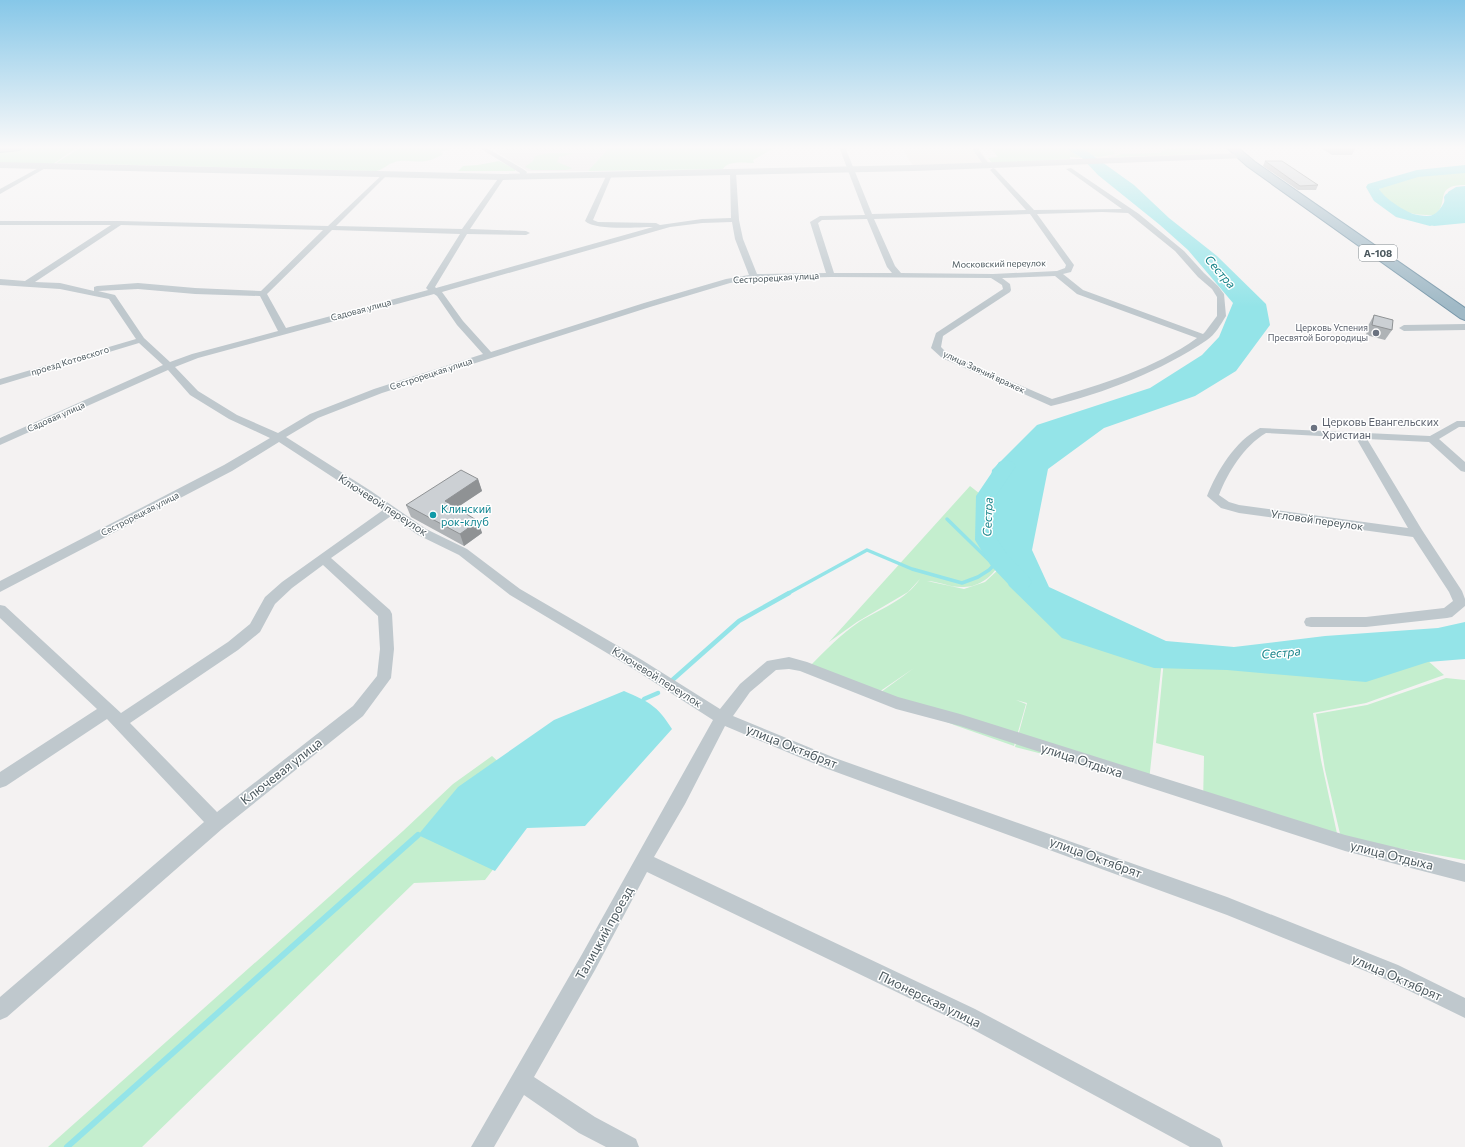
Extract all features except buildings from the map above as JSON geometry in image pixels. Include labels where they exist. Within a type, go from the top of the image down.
[{"type":"highway","name":"А-108","points":[[1303,201],[1465,315]]},
{"type":"street","points":[[0,282],[60,286],[83,290],[138,286],[263,294],[358,201]]},
{"type":"street","points":[[486,201],[430,288],[440,294],[460,323],[490,356]]},
{"type":"street","points":[[598,201],[589,221],[597,224],[669,225]]},
{"type":"street","points":[[734,201],[735,220],[739,239],[754,277]]},
{"type":"street","points":[[863,201],[891,267],[898,275]]},
{"type":"street","name":"Московский переулок","points":[[898,275],[993,276],[1056,273],[1068,270],[1070,265],[1032,212],[1021,201]]},
{"type":"street","points":[[1056,273],[1080,292],[1204,338],[1218,323],[1223,314],[1222,297],[1215,288],[1176,247],[1115,201]]},
{"type":"street","points":[[831,275],[814,222],[820,218],[1102,210],[1129,211]]},
{"type":"street","name":"Садовая улица","points":[[0,442],[169,366],[195,356],[435,291],[669,225],[702,221],[735,220]]},
{"type":"street","points":[[0,222],[119,223],[526,233]]},
{"type":"street","points":[[26,284],[119,223]]},
{"type":"street","name":"Сестрорецкая улица","points":[[0,587],[228,468],[314,416],[363,397],[655,302],[729,281],[754,277],[898,275]]},
{"type":"street","name":"улица Заячий вражек","points":[[993,276],[1006,284],[1007,290],[939,335],[936,348],[945,356],[1051,403],[1119,382],[1183,354],[1204,338]]},
{"type":"street","name":"Ключевой переулок","points":[[83,290],[112,296],[141,340],[169,366],[194,393],[233,417],[278,437],[367,494],[422,532],[463,552],[515,592],[722,718]]},
{"type":"street","points":[[263,294],[283,331]]},
{"type":"street","points":[[1404,328],[1465,327]]},
{"type":"street","name":"проезд Котовского","points":[[0,382],[141,340]]},
{"type":"street","points":[[1360,436],[1432,439],[1457,424],[1465,424]]},
{"type":"street","name":"Угловой переулок","points":[[1360,436],[1271,430],[1259,432],[1230,462],[1222,474],[1213,496],[1219,502],[1239,509],[1417,533]]},
{"type":"street","points":[[1311,622],[1366,622],[1447,613],[1460,603],[1455,590],[1417,533],[1360,436]]},
{"type":"street","points":[[1432,439],[1465,468]]},
{"type":"street","points":[[120,722],[233,646],[255,628],[270,601],[287,584],[390,511]]},
{"type":"street","name":"Ключевая улица","points":[[0,1010],[216,823],[358,711],[384,678],[387,649],[385,614],[323,558]]},
{"type":"street","points":[[0,610],[108,710],[216,823]]},
{"type":"street","name":"улица Отдыха","points":[[722,718],[745,688],[772,665],[789,663],[802,666],[896,704],[960,720],[1345,843],[1465,873]]},
{"type":"street","points":[[0,781],[108,710]]},
{"type":"street","name":"Талицкий проезд","points":[[482,1147],[521,1081],[722,718]]},
{"type":"street","name":"улица Октябрят","points":[[722,718],[831,763],[1227,906],[1391,972],[1465,1008]]},
{"type":"street","name":"Пионерская улица","points":[[643,861],[968,1016],[1212,1147]]},
{"type":"street","points":[[521,1081],[587,1125],[628,1147]]},
{"type":"green space","points":[[1386,201],[1443,201],[1439,211],[1434,215],[1402,211]]},
{"type":"green space","points":[[970,486],[984,497],[985,541],[1000,562],[990,576],[975,585],[959,587],[927,581],[964,589],[985,582],[999,569],[1055,630],[1162,660],[1149,781],[1015,747],[1027,703],[1016,700],[1026,704],[1014,746],[877,695],[914,668],[876,694],[810,666],[834,642],[852,627],[908,593],[920,579],[908,592],[857,622],[829,642]]},
{"type":"green space","points":[[1418,652],[1444,675],[1366,703],[1313,713],[1321,760],[1338,838],[1203,804],[1204,756],[1156,743],[1164,660]]},
{"type":"green space","points":[[1446,678],[1465,680],[1465,860],[1341,838],[1325,770],[1316,714],[1367,705]]},
{"type":"green space","points":[[492,756],[555,813],[533,817],[485,880],[414,883],[142,1147],[48,1147],[403,831],[453,784]]},
{"type":"water","points":[[1130,201],[1150,201],[1169,218],[1217,256],[1266,304],[1270,325],[1236,371],[1195,396],[1104,428],[1048,469],[1032,550],[1049,587],[1166,641],[1234,647],[1325,636],[1438,628],[1465,622],[1465,659],[1428,662],[1366,682],[1227,670],[1154,668],[1062,638],[1009,586],[985,530],[992,470],[1037,425],[1150,388],[1202,355],[1219,337],[1233,303],[1188,250]]},
{"type":"water","points":[[1445,201],[1465,201],[1465,223],[1434,226],[1405,216],[1413,214],[1427,216],[1435,214]]},
{"type":"water","points":[[624,691],[652,705],[662,714],[672,729],[585,826],[527,828],[495,871],[418,835],[458,787],[554,720]]},
{"type":"waterway","name":"Сестра","points":[[1382,201],[1401,214],[1430,222],[1452,215],[1453,209],[1451,201]]},
{"type":"waterway","name":"Сестра","points":[[1006,466],[986,496],[986,540],[999,560],[1020,582]]},
{"type":"waterway","points":[[947,519],[994,565]]},
{"type":"waterway","points":[[787,594],[867,550],[912,569],[962,583],[978,577],[994,565]]},
{"type":"waterway","name":"Сестра","points":[[994,565],[999,560]]},
{"type":"waterway","points":[[669,683],[739,621],[789,593]]},
{"type":"waterway","points":[[644,699],[658,693]]},
{"type":"waterway","points":[[67,1147],[418,835],[417,836]]},
{"type":"place","name":"Церковь Успения Пресвятой Богородицы","points":[[1376,333]]},
{"type":"place","name":"Церковь Евангельских Христиан","points":[[1314,428]]},
{"type":"place","name":"Клинский рок-клуб","points":[[433,515]]}]
